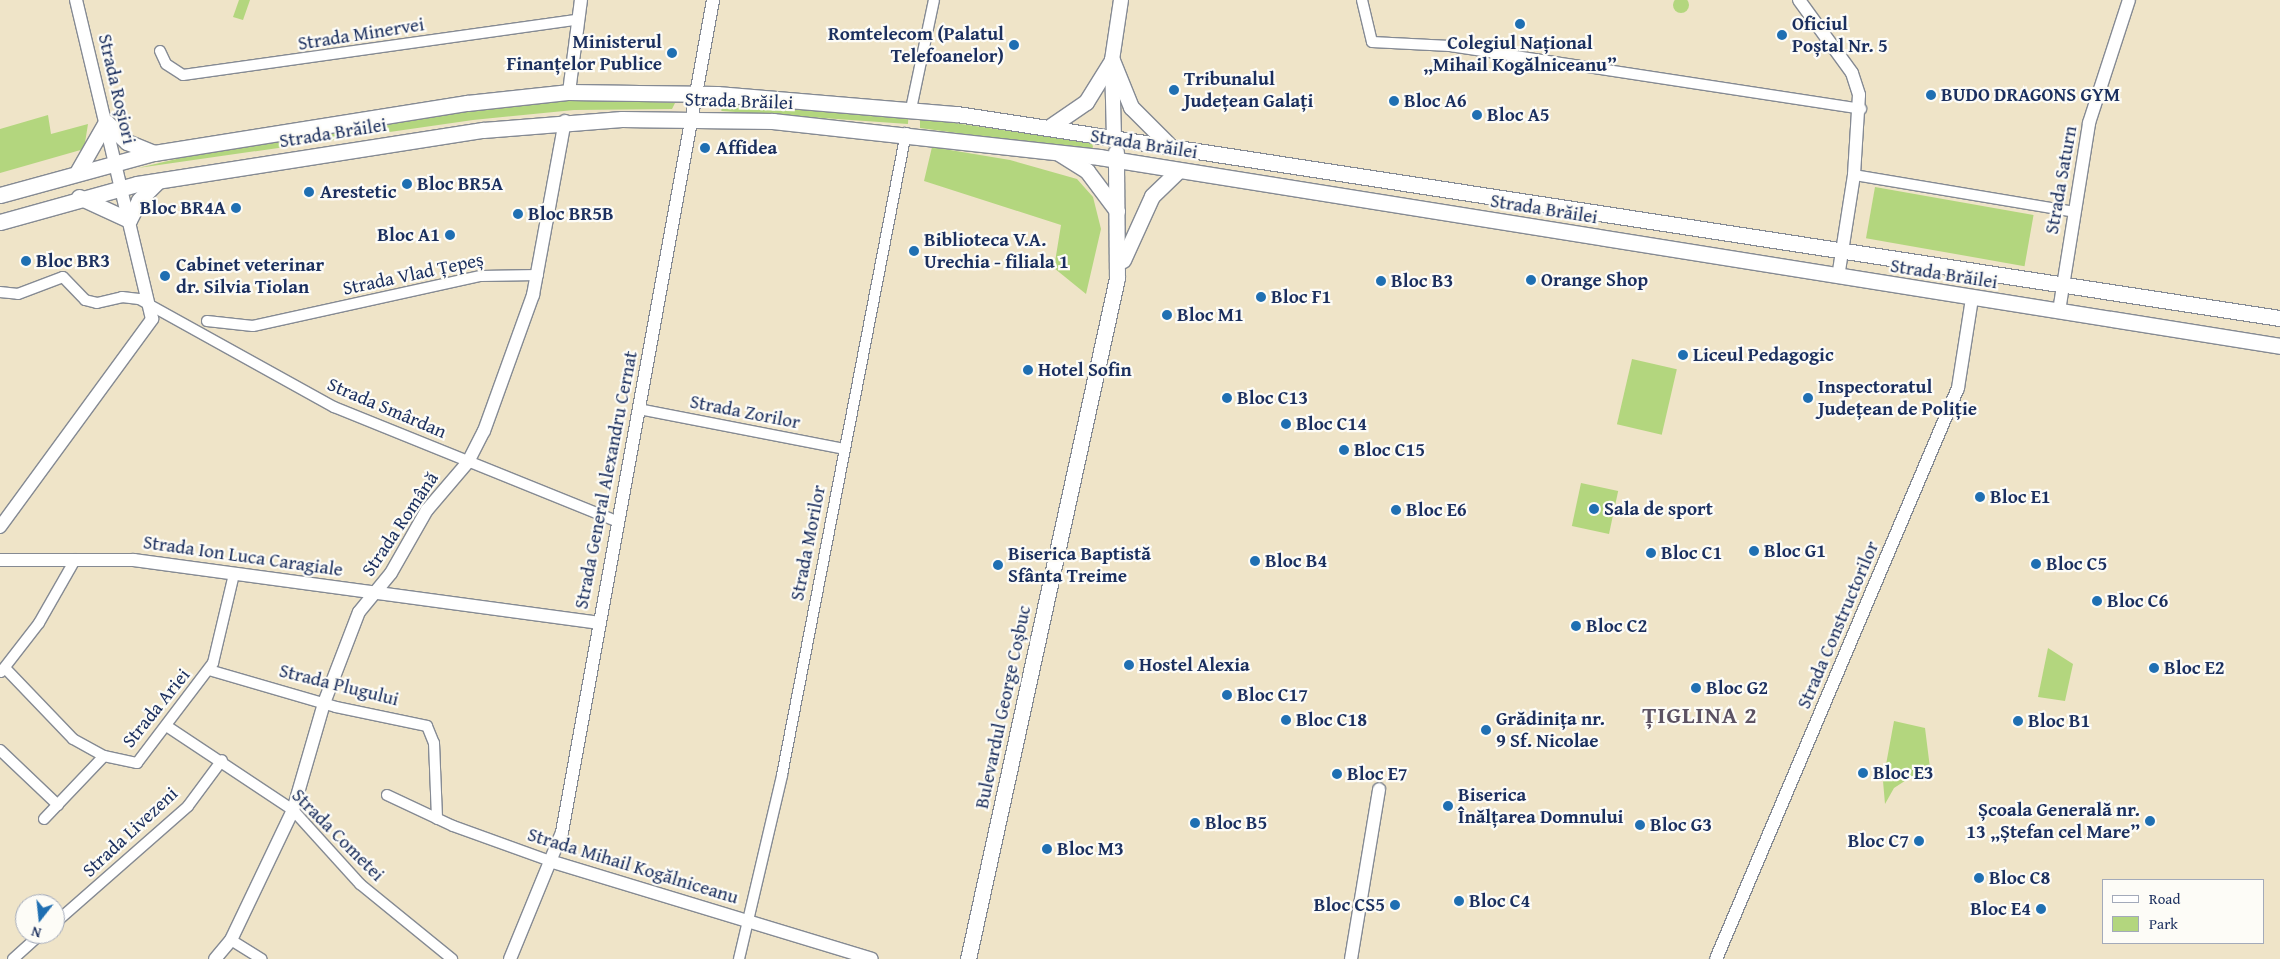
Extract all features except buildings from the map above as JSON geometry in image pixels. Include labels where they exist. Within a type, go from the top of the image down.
[{"type":"main road","points":[[1114,138],[1112,60],[1121,0]]},
{"type":"main road","points":[[1048,128],[1086,102],[1112,60]]},
{"type":"main road","points":[[1112,60],[1132,107],[1169,145]]},
{"type":"main road","name":"Strada Brăilei","points":[[0,195],[114,161],[154,153],[467,103],[569,92],[697,93],[911,109],[1169,145],[1842,252],[2280,318]]},
{"type":"main road","name":"Strada Brăilei","points":[[0,222],[79,196],[121,187],[482,130],[565,121],[692,119],[906,133],[1047,150],[1972,299],[2280,346]]},
{"type":"main road","points":[[78,171],[106,122],[127,142],[154,153]]},
{"type":"main road","name":"Bulevardul George Coșbuc","points":[[971,954],[1117,278],[1120,216],[1114,138]]},
{"type":"main road","points":[[1047,150],[1087,171],[1120,216]]},
{"type":"main road","points":[[1117,278],[1152,196],[1179,170]]},
{"type":"main road","points":[[79,196],[129,220],[139,200],[158,181]]},
{"type":"street","name":"Strada Roșiori","points":[[76,0],[121,187]]},
{"type":"street","points":[[569,92],[581,0]]},
{"type":"street","name":"Strada General Alexandru Cernat","points":[[510,959],[553,862],[616,522],[639,409],[713,0]]},
{"type":"street","points":[[911,109],[934,0]]},
{"type":"street","points":[[1362,0],[1372,42],[1450,46],[1861,110]]},
{"type":"street","points":[[1799,0],[1852,72],[1861,110],[1854,175],[1838,277]]},
{"type":"street","name":"Strada Saturn","points":[[2059,311],[2074,212],[2098,84],[2129,0]]},
{"type":"street","name":"Strada Minervei","points":[[160,51],[166,64],[183,75],[579,19]]},
{"type":"street","name":"Strada Română","points":[[215,959],[231,940],[293,810],[324,703],[359,612],[376,594],[427,510],[468,462],[492,412],[538,275],[565,121]]},
{"type":"street","name":"Strada Morilor","points":[[739,959],[750,922],[906,133]]},
{"type":"street","points":[[1854,175],[2074,212]]},
{"type":"street","points":[[0,527],[135,348],[152,320],[152,308],[121,187]]},
{"type":"street","name":"Strada Vlad Țepeș","points":[[207,321],[253,326],[481,276],[538,275]]},
{"type":"street","name":"Strada Smârdan","points":[[0,292],[18,294],[63,277],[85,300],[98,303],[130,297],[285,384],[468,462],[616,522]]},
{"type":"street","name":"Strada Constructorilor","points":[[1716,959],[1958,388],[1972,299]]},
{"type":"street","name":"Strada Zorilor","points":[[639,409],[844,449]]},
{"type":"street","name":"Strada Ion Luca Caragiale","points":[[0,560],[134,560],[598,623]]},
{"type":"street","points":[[2,670],[44,615],[75,560]]},
{"type":"street","name":"Strada Ariei","points":[[2,670],[73,739],[104,756],[137,762],[168,727],[209,670],[234,574]]},
{"type":"street","name":"Strada Plugului","points":[[209,670],[324,703],[427,726],[434,743],[437,819]]},
{"type":"street","name":"Strada Cometei","points":[[168,727],[222,760],[293,810],[360,884],[452,959]]},
{"type":"street","points":[[0,750],[58,805]]},
{"type":"street","points":[[44,819],[104,756]]},
{"type":"street","name":"Strada Livezeni","points":[[65,913],[188,806],[222,760]]},
{"type":"street","points":[[1351,959],[1380,790]]},
{"type":"street","name":"Strada Mihail Kogălniceanu","points":[[387,795],[437,819],[553,862],[872,959]]},
{"type":"street","points":[[231,940],[262,959]]},
{"type":"street","points":[[13,959],[30,944]]},
{"type":"green space","points":[[1677,-1],[1685,-1],[1688,2],[1688,8],[1681,13],[1673,5]]},
{"type":"green space","points":[[239,0],[250,0],[243,20],[233,17]]},
{"type":"green space","points":[[575,99],[675,103],[672,109],[574,110],[473,120],[138,168],[215,150],[471,109]]},
{"type":"green space","points":[[722,102],[909,115],[908,124],[721,111]]},
{"type":"green space","points":[[48,115],[51,134],[88,124],[84,149],[0,173],[0,129]]},
{"type":"green space","points":[[920,118],[1092,143],[1093,147],[1091,151],[920,128]]},
{"type":"green space","points":[[932,147],[1010,160],[1077,179],[1093,197],[1101,229],[1086,294],[1054,268],[1061,225],[924,181]]},
{"type":"green space","points":[[1875,187],[2034,215],[2025,266],[1866,238]]},
{"type":"green space","points":[[1632,359],[1677,369],[1662,435],[1617,424]]},
{"type":"green space","name":"Sala de sport","points":[[1581,483],[1618,491],[1609,534],[1572,526]]},
{"type":"green space","points":[[2048,648],[2073,664],[2065,701],[2038,697]]},
{"type":"green space","points":[[1894,721],[1925,728],[1931,776],[1917,773],[1894,788],[1885,804],[1883,781]]},
{"type":"place","name":"Colegiul Național „Mihail Kogălniceanu”","points":[[1520,24]]},
{"type":"place","name":"Oficiul Poștal Nr. 5","points":[[1782,35]]},
{"type":"place","name":"Romtelecom (Palatul Telefoanelor)","points":[[1014,45]]},
{"type":"place","name":"Ministerul Finanțelor Publice","points":[[672,53]]},
{"type":"place","name":"Tribunalul Județean Galați","points":[[1174,90]]},
{"type":"place","name":"BUDO DRAGONS GYM","points":[[1931,95]]},
{"type":"place","name":"Bloc A6","points":[[1394,101]]},
{"type":"place","name":"Bloc A5","points":[[1477,115]]},
{"type":"place","name":"Affidea","points":[[705,148]]},
{"type":"place","name":"Bloc BR5A","points":[[407,184]]},
{"type":"place","name":"Arestetic","points":[[309,192]]},
{"type":"place","name":"Bloc BR4A","points":[[236,208]]},
{"type":"place","name":"Bloc BR5B","points":[[518,214]]},
{"type":"place","name":"Bloc A1","points":[[450,235]]},
{"type":"place","name":"Biblioteca V.A. Urechia - filiala 1","points":[[914,251]]},
{"type":"place","name":"Bloc BR3","points":[[26,261]]},
{"type":"place","name":"Cabinet veterinar dr. Silvia Tiolan","points":[[165,276]]},
{"type":"place","name":"Orange Shop","points":[[1531,280]]},
{"type":"place","name":"Bloc B3","points":[[1381,281]]},
{"type":"place","name":"Bloc F1","points":[[1261,297]]},
{"type":"place","name":"Bloc M1","points":[[1167,315]]},
{"type":"place","name":"Liceul Pedagogic","points":[[1683,355]]},
{"type":"place","name":"Hotel Sofin","points":[[1028,370]]},
{"type":"place","name":"Bloc C13","points":[[1227,398]]},
{"type":"place","name":"Inspectoratul Județean de Poliție","points":[[1808,398]]},
{"type":"place","name":"Bloc C14","points":[[1286,424]]},
{"type":"place","name":"Bloc C15","points":[[1344,450]]},
{"type":"place","name":"Bloc E1","points":[[1980,497]]},
{"type":"place","name":"Sala de sport","points":[[1594,509]]},
{"type":"place","name":"Bloc E6","points":[[1396,510]]},
{"type":"place","name":"Bloc G1","points":[[1754,551]]},
{"type":"place","name":"Bloc C1","points":[[1651,553]]},
{"type":"place","name":"Bloc B4","points":[[1255,561]]},
{"type":"place","name":"Bloc C5","points":[[2036,564]]},
{"type":"place","name":"Biserica Baptistă Sfânta Treime","points":[[998,565]]},
{"type":"place","name":"Bloc C6","points":[[2097,601]]},
{"type":"place","name":"Bloc C2","points":[[1576,626]]},
{"type":"place","name":"Hostel Alexia","points":[[1129,665]]},
{"type":"place","name":"Bloc E2","points":[[2154,668]]},
{"type":"place","name":"Bloc G2","points":[[1696,688]]},
{"type":"place","name":"Bloc C17","points":[[1227,695]]},
{"type":"place","name":"Bloc C18","points":[[1286,720]]},
{"type":"place","name":"Bloc B1","points":[[2018,721]]},
{"type":"place","name":"Grădinița nr. 9 Sf. Nicolae","points":[[1486,730]]},
{"type":"place","name":"Bloc E3","points":[[1863,773]]},
{"type":"place","name":"Bloc E7","points":[[1337,774]]},
{"type":"place","name":"Biserica Înălțarea Domnului","points":[[1448,806]]},
{"type":"place","name":"Școala Generală nr. 13 „Ștefan cel Mare”","points":[[2150,821]]},
{"type":"place","name":"Bloc B5","points":[[1195,823]]},
{"type":"place","name":"Bloc G3","points":[[1640,825]]},
{"type":"place","name":"Bloc C7","points":[[1919,841]]},
{"type":"place","name":"Bloc M3","points":[[1047,849]]},
{"type":"place","name":"Bloc C8","points":[[1979,878]]},
{"type":"place","name":"Bloc C4","points":[[1459,901]]},
{"type":"place","name":"Bloc CS5","points":[[1395,905]]},
{"type":"place","name":"Bloc E4","points":[[2041,909]]},
{"type":"district","name":"ȚIGLINA 2","points":[[1700,715]]}]
